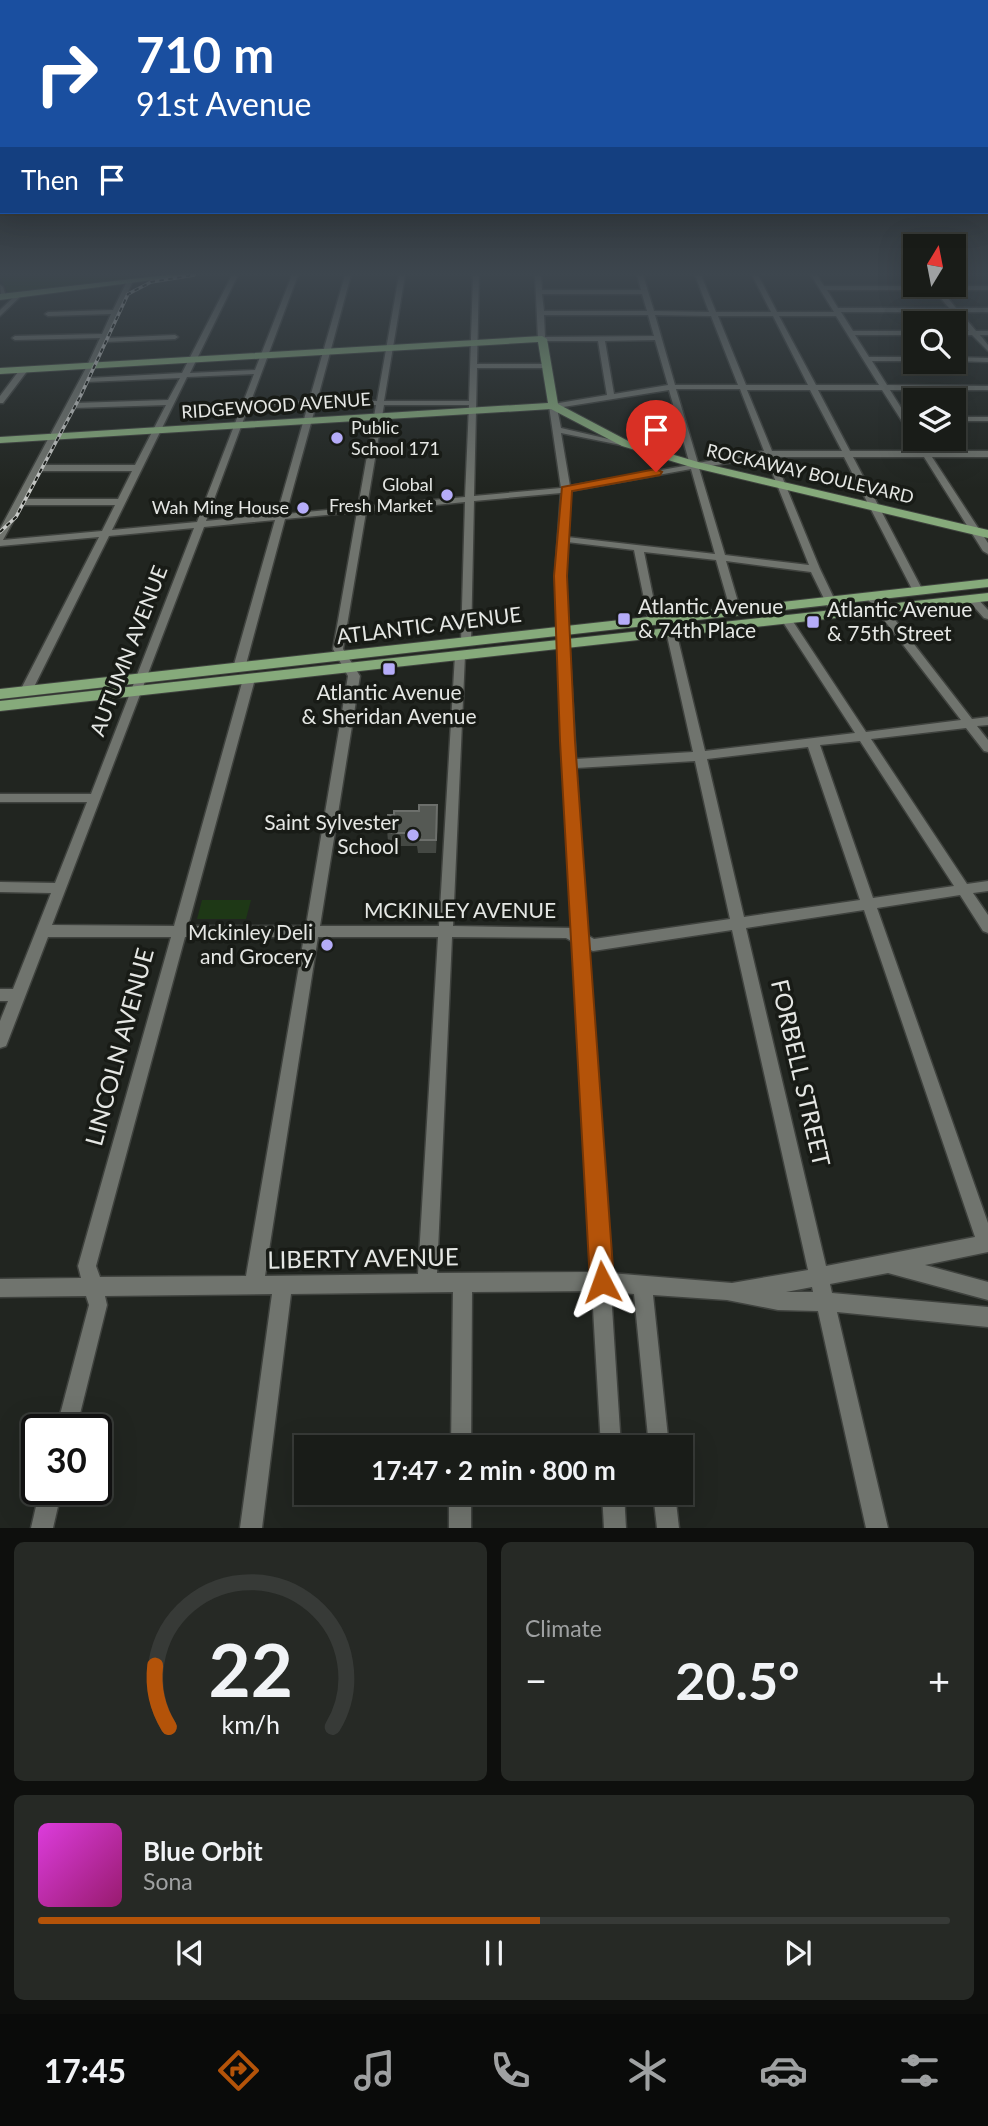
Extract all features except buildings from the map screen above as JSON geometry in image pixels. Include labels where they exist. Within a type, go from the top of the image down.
[{"type":"main road","points":[[0,371],[447,346]]},
{"type":"main road","points":[[543,346],[553,406]]},
{"type":"main road","name":"RIDGEWOOD AVENUE","points":[[0,440],[378,417],[472,407],[553,406]]},
{"type":"main road","name":"ROCKAWAY BOULEVARD","points":[[553,406],[626,444],[695,465],[988,534]]},
{"type":"main road","name":"ATLANTIC AVENUE","points":[[0,706],[139,685],[463,648],[786,619],[872,596],[988,583]]},
{"type":"main road","name":"ATLANTIC AVENUE","points":[[562,638],[653,621],[736,612],[880,609],[988,597]]},
{"type":"main road","name":"ATLANTIC AVENUE","points":[[0,694],[139,685]]},
{"type":"street","points":[[0,540],[100,346]]},
{"type":"street","points":[[26,691],[199,346]]},
{"type":"street","name":"AUTUMN AVENUE","points":[[0,1041],[268,346]]},
{"type":"street","name":"LINCOLN AVENUE","points":[[70,1414],[97,1305],[87,1266],[179,931],[281,517],[328,346]]},
{"type":"street","points":[[427,1282],[463,648],[474,346]]},
{"type":"street","points":[[602,346],[611,397]]},
{"type":"street","points":[[660,346],[736,612]]},
{"type":"street","points":[[726,346],[832,608]]},
{"type":"street","points":[[792,346],[918,591]]},
{"type":"street","points":[[859,346],[903,416]]},
{"type":"street","points":[[254,1285],[354,676],[338,649],[390,349]]},
{"type":"street","points":[[867,359],[903,359]]},
{"type":"street","points":[[966,359],[988,359]]},
{"type":"street","points":[[473,366],[546,366]]},
{"type":"street","points":[[0,401],[23,370]]},
{"type":"street","points":[[83,380],[257,372]]},
{"type":"street","points":[[610,1435],[562,638],[566,489],[553,406],[672,387],[988,388]]},
{"type":"street","points":[[70,406],[171,402]]},
{"type":"street","points":[[246,403],[381,402],[472,407]]},
{"type":"street","points":[[966,419],[988,419]]},
{"type":"street","name":"ROCKAWAY BOULEVARD","points":[[558,430],[626,444]]},
{"type":"street","points":[[924,451],[988,551]]},
{"type":"street","points":[[0,540],[105,533],[566,489],[769,454],[988,454]]},
{"type":"street","points":[[37,468],[137,468]]},
{"type":"street","points":[[19,502],[121,502]]},
{"type":"street","points":[[563,539],[815,569]]},
{"type":"street","points":[[639,549],[653,621]]},
{"type":"street","points":[[872,596],[988,748]]},
{"type":"street","points":[[972,599],[988,616]]},
{"type":"street","points":[[786,619],[988,927]]},
{"type":"street","name":"FORBELL STREET","points":[[671,631],[877,1528]]},
{"type":"street","points":[[569,764],[701,756],[988,720]]},
{"type":"street","points":[[813,743],[987,1243],[820,1277]]},
{"type":"street","points":[[0,799],[95,798]]},
{"type":"street","name":"MCKINLEY AVENUE","points":[[44,931],[568,932],[593,945],[988,886]]},
{"type":"street","points":[[0,887],[60,888]]},
{"type":"street","points":[[0,995],[18,995]]},
{"type":"street","points":[[883,1265],[905,1267],[988,1291]]},
{"type":"street","name":"LIBERTY AVENUE","points":[[727,1291],[820,1277]]},
{"type":"street","points":[[461,1435],[463,1282]]},
{"type":"street","name":"LIBERTY AVENUE","points":[[0,1288],[602,1282],[727,1291],[778,1301],[826,1302],[988,1317]]},
{"type":"street","points":[[642,1284],[658,1435]]},
{"type":"street","points":[[251,1528],[283,1285]]},
{"type":"street","points":[[42,1528],[47,1505]]},
{"type":"street","points":[[460,1505],[460,1528]]},
{"type":"street","points":[[614,1505],[615,1528]]},
{"type":"street","points":[[665,1505],[668,1528]]},
{"type":"green space","points":[[202,900],[251,900],[246,919],[197,919]]},
{"type":"railway","points":[[0,532],[16,517],[104,346]]},
{"type":"place","name":"Public School 171","points":[[337,438]]},
{"type":"place","name":"Global Fresh Market","points":[[447,495]]},
{"type":"place","name":"Wah Ming House","points":[[303,508]]},
{"type":"place","name":"Atlantic Avenue & 74th Place","points":[[624,619]]},
{"type":"place","name":"Atlantic Avenue & 75th Street","points":[[813,622]]},
{"type":"place","name":"Atlantic Avenue & Sheridan Avenue","points":[[389,669]]},
{"type":"place","name":"Saint Sylvester School","points":[[413,835]]},
{"type":"place","name":"Mckinley Deli and Grocery","points":[[327,945]]},
{"type":"route","points":[[602,1282],[567,741],[560,576],[566,489],[656,472]]}]
